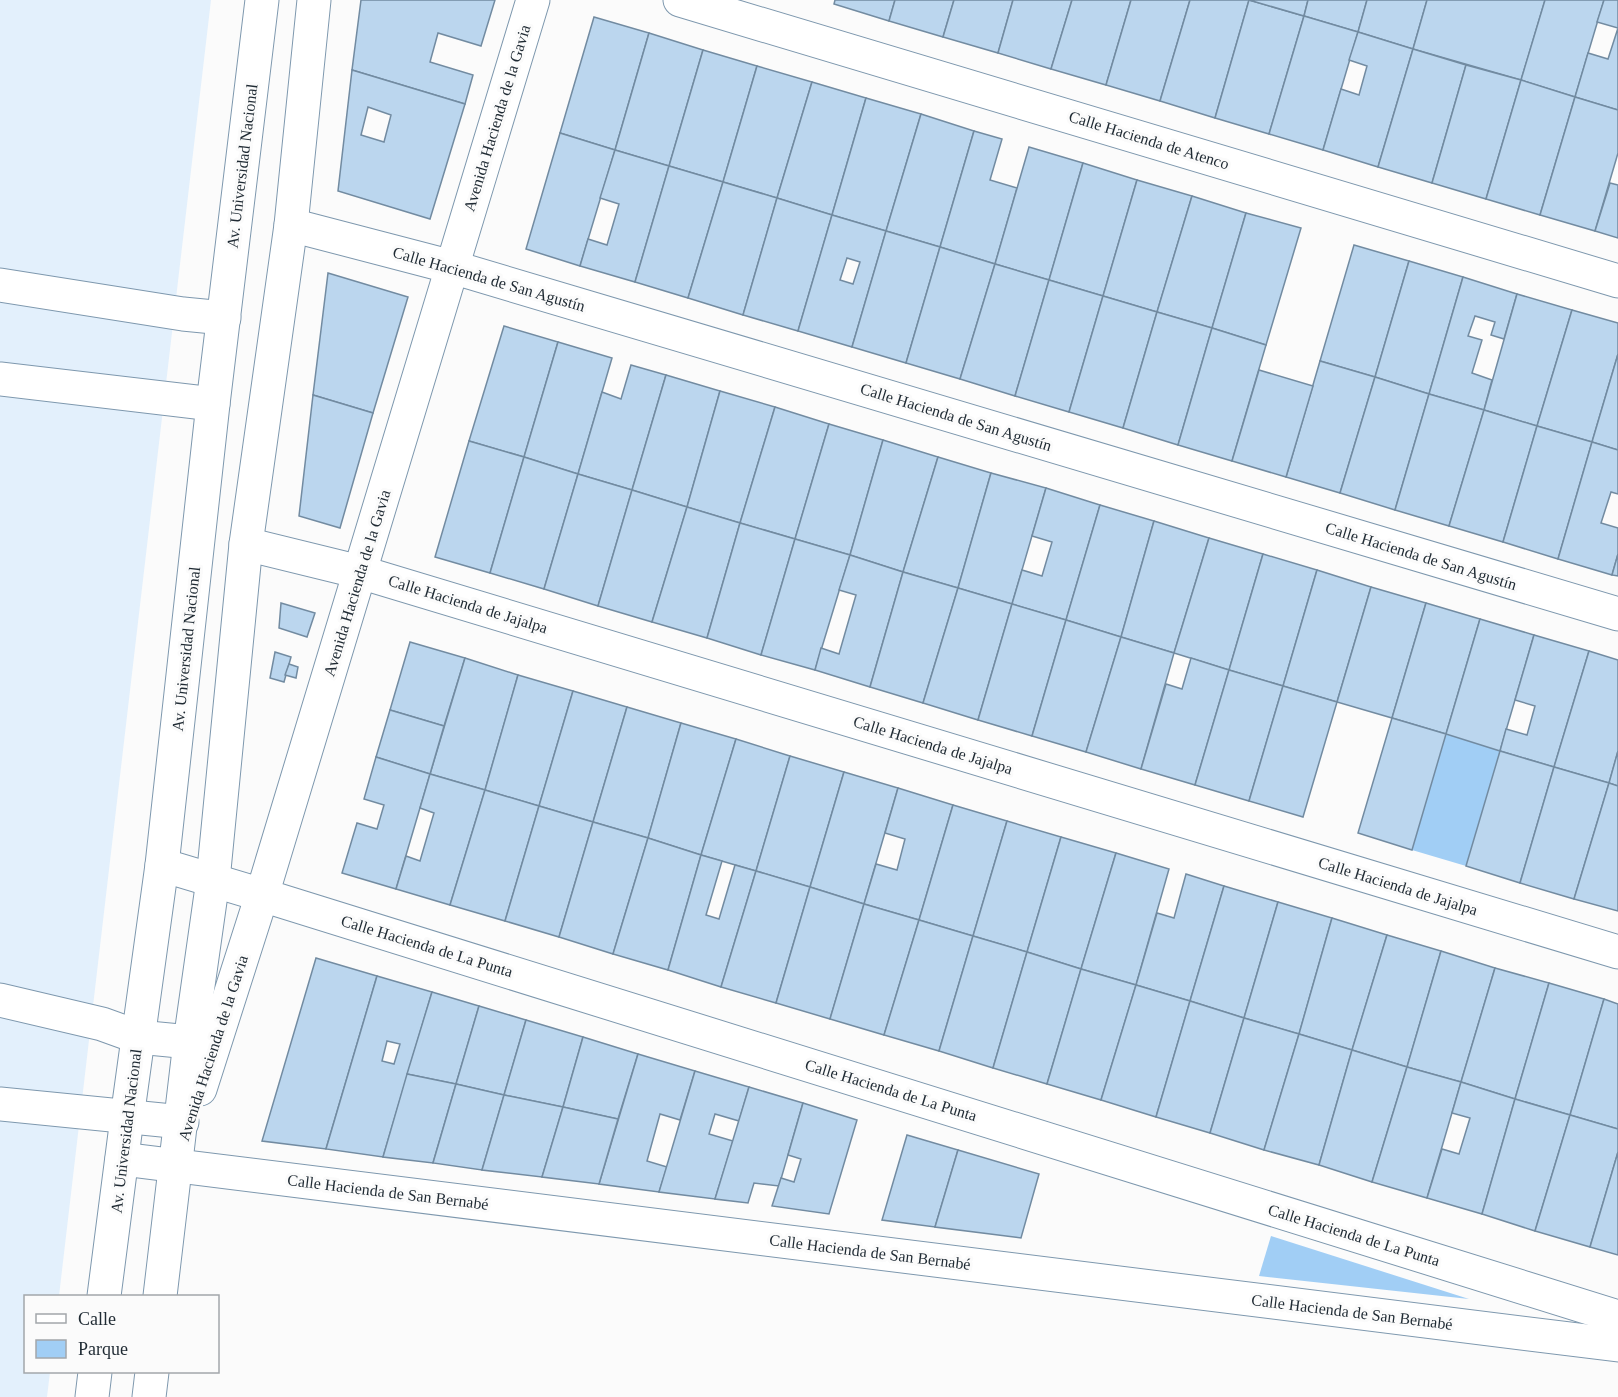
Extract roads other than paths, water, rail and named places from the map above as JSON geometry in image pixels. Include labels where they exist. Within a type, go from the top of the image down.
[{"type":"street","name":"Av. Universidad Nacional","points":[[104,1295],[162,865],[213,404],[262,0]]},
{"type":"street","points":[[160,1295],[190,1042],[213,880],[246,544],[291,225],[314,0]]},
{"type":"street","name":"Avenida Hacienda de la Gavia","points":[[175,1165],[262,894],[533,0]]},
{"type":"street","name":"Calle Hacienda de Atenco","points":[[680,0],[1618,281]]},
{"type":"street","name":"Calle Hacienda de San Agustín","points":[[291,225],[452,267],[1618,614]]},
{"type":"street","points":[[0,285],[224,318]]},
{"type":"street","points":[[0,379],[213,404]]},
{"type":"street","name":"Calle Hacienda de Jajalpa","points":[[246,544],[360,572],[1618,952]]},
{"type":"street","name":"Calle Hacienda de La Punta","points":[[162,865],[262,894],[1618,1317]]},
{"type":"street","points":[[0,1000],[102,1024],[138,1037],[190,1042]]},
{"type":"street","points":[[0,1104],[182,1122]]},
{"type":"street","name":"Calle Hacienda de San Bernabé","points":[[122,1159],[1618,1345]]},
{"type":"street","points":[[92,1397],[95,1373]]},
{"type":"street","points":[[149,1397],[152,1373]]}]
